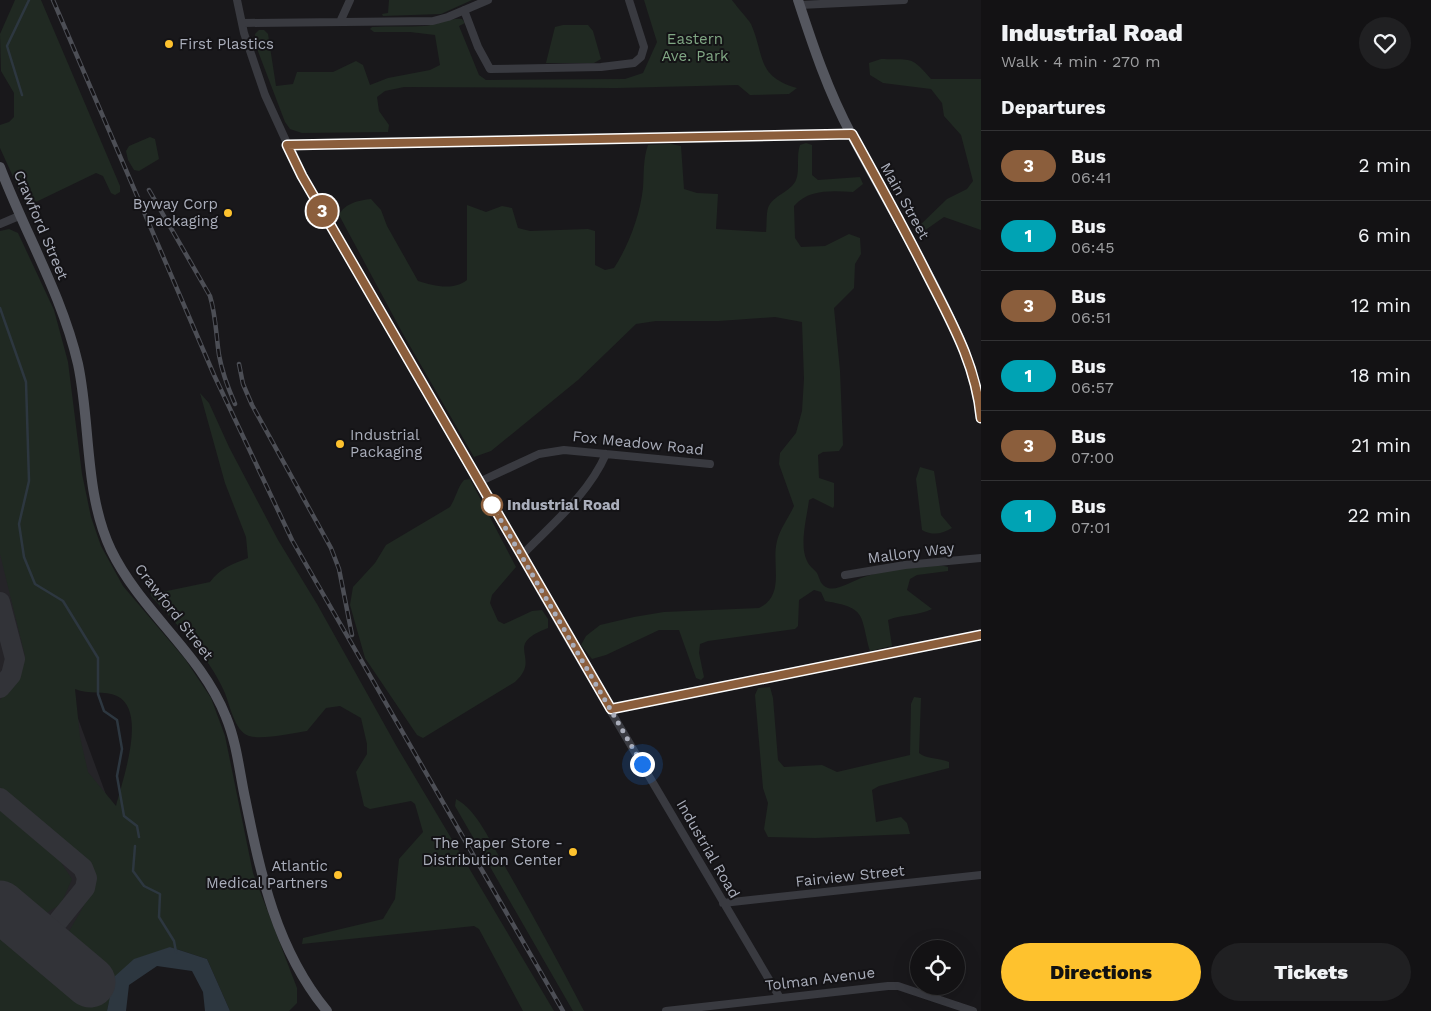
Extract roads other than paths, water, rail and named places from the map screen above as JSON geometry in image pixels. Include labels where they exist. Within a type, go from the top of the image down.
[{"type":"main road","name":"Main Street","points":[[799,2],[827,85],[957,332],[978,379],[981,418]]},
{"type":"main road","name":"Crawford Street","points":[[0,167],[19,216],[42,264],[72,342],[81,383],[94,488],[111,551],[129,581],[191,657],[221,705],[234,746],[262,878],[270,906],[281,935],[305,982],[327,1011]]},
{"type":"street","name":"Industrial Road","points":[[237,0],[244,33],[263,89],[302,176],[521,556],[780,998]]},
{"type":"street","points":[[340,22],[350,0]]},
{"type":"street","points":[[243,23],[433,21],[444,19],[488,0]]},
{"type":"street","points":[[464,10],[478,47],[490,69],[600,67],[634,63],[641,57],[644,48],[629,0]]},
{"type":"street","points":[[799,2],[904,0]]},
{"type":"street","points":[[287,145],[852,134]]},
{"type":"street","points":[[0,224],[19,216]]},
{"type":"street","name":"Fox Meadow Road","points":[[479,482],[524,460],[552,451],[564,450],[710,464]]},
{"type":"street","points":[[521,556],[587,488],[598,472],[606,454]]},
{"type":"street","name":"Mallory Way","points":[[845,575],[905,565],[981,558]]},
{"type":"street","points":[[611,709],[981,635]]},
{"type":"street","name":"Fairview Street","points":[[723,903],[981,875]]},
{"type":"street","name":"Tolman Avenue","points":[[666,1011],[893,986],[973,1011]]},
{"type":"waterway","points":[[22,95],[7,46],[29,0]]},
{"type":"waterway","points":[[0,308],[26,382],[29,481],[19,524],[24,557],[35,584],[63,601],[98,658],[98,694],[104,711],[117,720],[122,749],[117,776],[124,816],[137,826],[139,837]]},
{"type":"waterway","points":[[135,846],[133,871],[144,886],[160,894],[159,917],[174,941],[176,952]]},
{"type":"railway","points":[[53,0],[214,375],[292,540],[563,1011]]},
{"type":"railway","points":[[149,190],[210,296],[215,318],[220,361],[235,404]]},
{"type":"railway","points":[[239,364],[243,384],[252,405],[331,548],[339,569],[352,635]]},
{"type":"place","name":"First Plastics","points":[[169,44]]},
{"type":"place","name":"Byway Corp Packaging","points":[[228,213]]},
{"type":"place","name":"Industrial Packaging","points":[[340,444]]},
{"type":"place","name":"Industrial Road","points":[[492,505]]},
{"type":"place","name":"The Paper Store - Distribution Center","points":[[573,852]]},
{"type":"place","name":"Atlantic Medical Partners","points":[[338,875]]},
{"type":"park label","name":"Eastern Ave. Park","points":[[695,48]]}]
